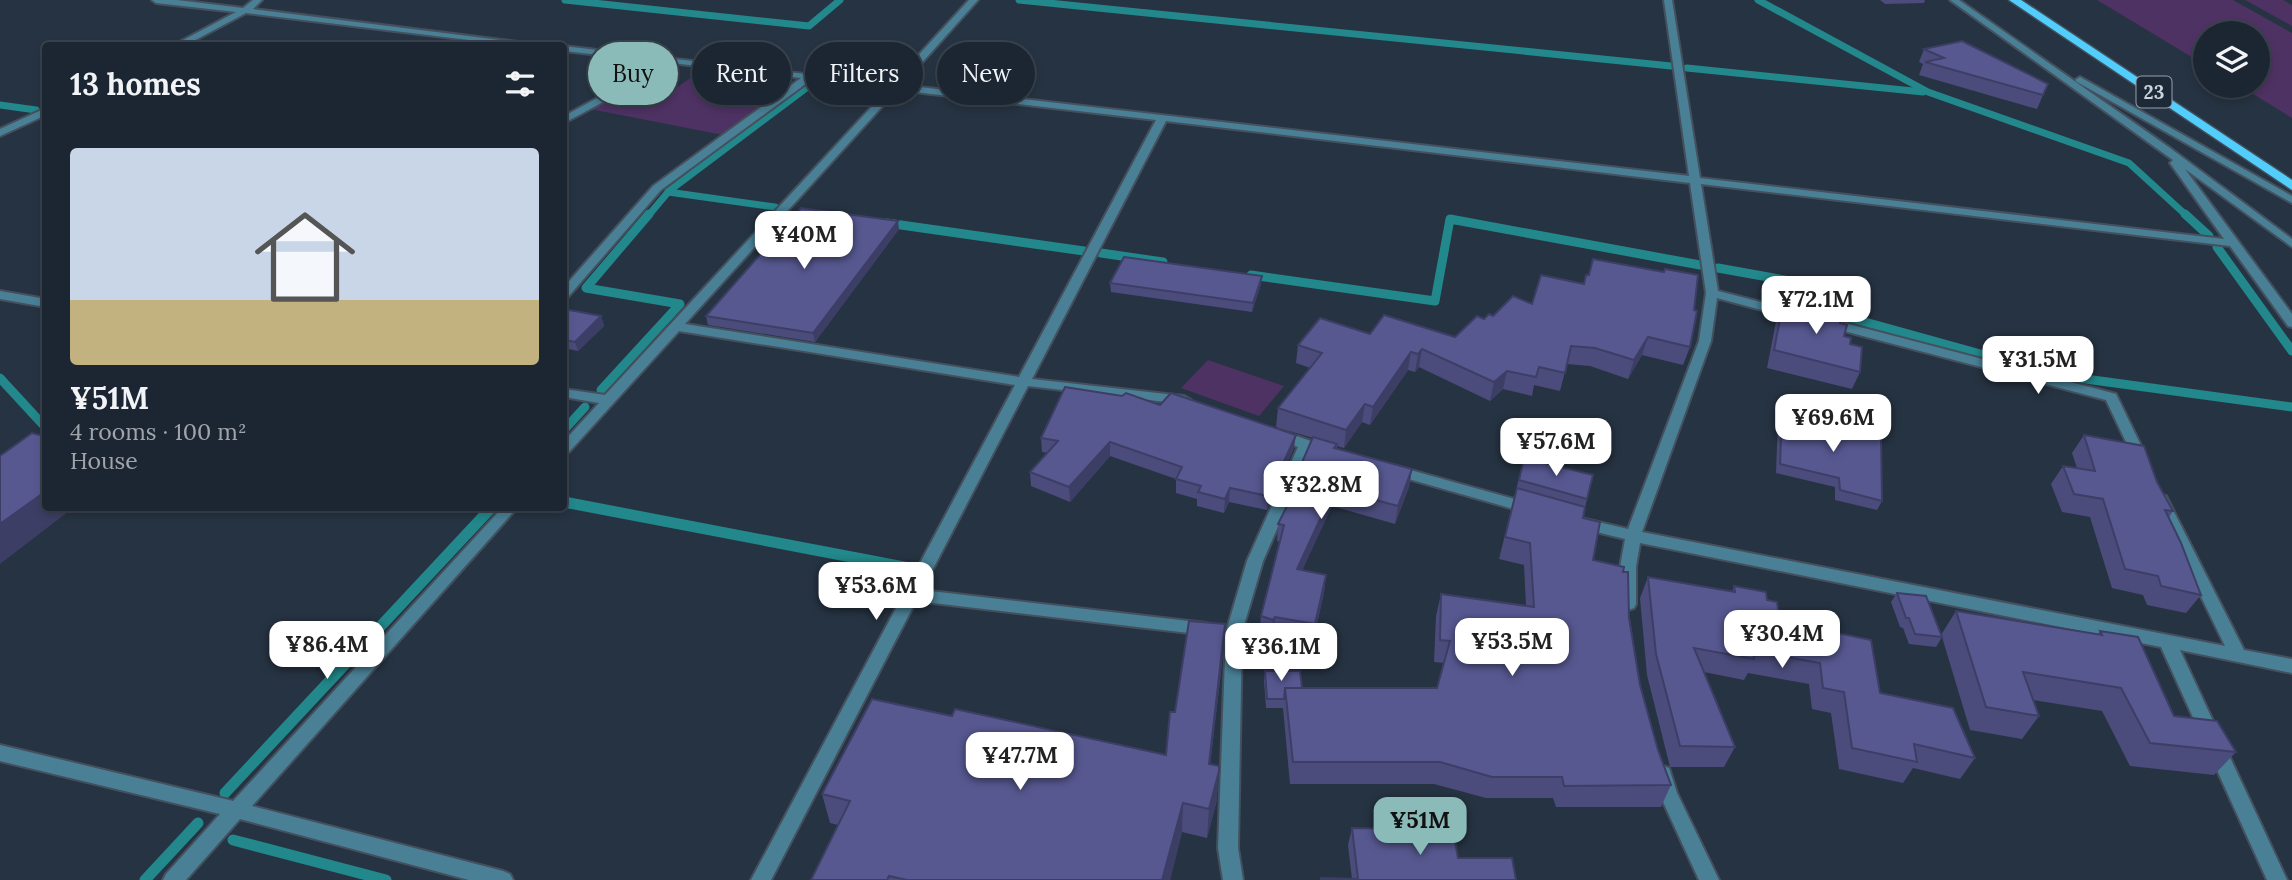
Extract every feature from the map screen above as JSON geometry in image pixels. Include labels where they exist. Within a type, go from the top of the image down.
[{"type":"main road","name":"23","points":[[2014,0],[2097,53],[2292,186]]},
{"type":"street","points":[[156,0],[512,42]]},
{"type":"street","points":[[184,42],[246,10],[258,0]]},
{"type":"street","points":[[923,56],[974,0]]},
{"type":"street","points":[[1629,627],[1628,567],[1633,536],[1705,341],[1712,293],[1668,0]]},
{"type":"street","points":[[1954,0],[2166,150],[2292,244]]},
{"type":"street","points":[[1968,0],[2009,34],[2023,51],[2056,66],[2292,200]]},
{"type":"street","points":[[567,48],[588,51]]},
{"type":"street","points":[[678,61],[805,75]]},
{"type":"street","points":[[567,291],[657,188],[805,80]]},
{"type":"street","points":[[923,89],[2233,243]]},
{"type":"street","points":[[567,118],[592,105]]},
{"type":"street","points":[[567,446],[879,105]]},
{"type":"street","points":[[567,112],[576,114]]},
{"type":"street","points":[[0,134],[42,113]]},
{"type":"street","points":[[761,880],[1163,117]]},
{"type":"street","points":[[2166,150],[2292,323]]},
{"type":"street","points":[[1712,293],[2110,397],[2238,655]]},
{"type":"street","points":[[0,295],[42,302]]},
{"type":"street","points":[[677,327],[1025,382],[1180,398],[1192,402]]},
{"type":"street","points":[[567,393],[608,400]]},
{"type":"street","points":[[1268,431],[1347,457]]},
{"type":"street","points":[[1233,880],[1228,848],[1234,632],[1255,561],[1306,445]]},
{"type":"street","points":[[1387,468],[1547,514]]},
{"type":"street","points":[[173,880],[507,511]]},
{"type":"street","points":[[1572,520],[1633,536],[2292,666]]},
{"type":"street","points":[[912,595],[1234,632]]},
{"type":"street","points":[[2167,641],[2277,880]]},
{"type":"street","points":[[0,753],[236,810],[503,880]]},
{"type":"street","points":[[1657,755],[1668,793],[1709,880]]},
{"type":"shaded area","points":[[2097,0],[2233,0],[2292,33],[2292,118],[2260,98],[2270,98],[2270,21],[2193,21],[2193,58]]},
{"type":"shaded area","points":[[2245,0],[2283,0],[2292,5],[2292,26]]},
{"type":"shaded area","points":[[692,77],[692,105],[763,105],[723,135],[590,109],[598,105],[678,105],[678,87]]},
{"type":"shaded area","points":[[1208,360],[1284,386],[1259,416],[1181,388]]},
{"type":"building","points":[[1962,41],[2048,84],[2043,95],[1925,62],[1944,58],[1924,49]]},
{"type":"building","points":[[801,208],[898,221],[813,333],[706,316]]},
{"type":"building","points":[[1124,257],[1262,276],[1253,303],[1110,283]]},
{"type":"building","points":[[1593,259],[1664,272],[1665,269],[1698,275],[1694,310],[1697,311],[1690,347],[1648,337],[1634,360],[1595,348],[1571,346],[1565,373],[1539,367],[1536,377],[1507,371],[1494,382],[1422,349],[1418,354],[1411,352],[1373,407],[1365,404],[1346,430],[1278,408],[1322,353],[1298,345],[1320,318],[1370,334],[1384,315],[1455,337],[1477,316],[1484,319],[1489,314],[1493,316],[1513,296],[1532,304],[1541,275],[1584,284]]},
{"type":"building","points":[[1784,299],[1842,315],[1840,323],[1847,325],[1844,336],[1851,338],[1850,344],[1862,347],[1860,372],[1774,350]]},
{"type":"building","points":[[567,310],[601,316],[575,342],[567,341]]},
{"type":"building","points":[[1065,387],[1122,396],[1126,393],[1160,405],[1171,393],[1296,435],[1268,496],[1230,488],[1225,499],[1198,492],[1201,486],[1176,479],[1182,467],[1110,442],[1069,487],[1030,472],[1058,441],[1041,438]]},
{"type":"building","points":[[1782,411],[1805,415],[1805,420],[1881,437],[1882,501],[1840,490],[1839,478],[1780,464]]},
{"type":"building","points":[[32,433],[42,433],[42,494],[0,524],[0,456]]},
{"type":"building","points":[[2084,435],[2144,446],[2157,482],[2173,511],[2165,510],[2201,595],[2161,586],[2158,576],[2125,569],[2103,499],[2074,494],[2063,466],[2095,471]]},
{"type":"building","points":[[1313,437],[1337,444],[1334,448],[1412,469],[1398,506],[1334,489],[1297,569],[1326,575],[1315,624],[1275,617],[1273,620],[1261,616],[1284,525],[1278,524],[1291,498],[1287,497]]},
{"type":"building","points":[[1524,458],[1593,475],[1587,499],[1519,480]]},
{"type":"building","points":[[1517,488],[1585,507],[1583,518],[1600,522],[1593,560],[1624,567],[1623,572],[1628,572],[1629,618],[1640,685],[1671,785],[1564,786],[1562,777],[1492,777],[1440,762],[1293,762],[1285,688],[1437,688],[1450,641],[1440,640],[1441,594],[1534,607],[1530,543],[1505,537]]},
{"type":"building","points":[[1648,577],[1735,592],[1734,586],[1766,592],[1767,600],[1777,602],[1780,621],[1871,640],[1880,693],[1953,708],[1975,758],[1914,744],[1917,762],[1852,748],[1844,692],[1823,688],[1820,663],[1753,651],[1754,659],[1694,648],[1735,747],[1680,746],[1656,654]]},
{"type":"building","points":[[1897,593],[1926,596],[1942,637],[1915,634]]},
{"type":"building","points":[[1956,611],[2102,635],[2100,631],[2138,637],[2174,716],[2217,721],[2236,752],[2150,743],[2121,688],[2023,672],[2039,716],[1986,707]]},
{"type":"building","points":[[1189,621],[1225,624],[1209,764],[1219,766],[1219,771],[1209,809],[1183,803],[1162,880],[907,880],[889,876],[887,880],[811,880],[850,801],[822,794],[872,699],[952,716],[955,709],[1166,755],[1170,712],[1175,712]]},
{"type":"building","points":[[1265,671],[1300,671],[1302,688],[1285,688],[1284,699],[1267,699]]},
{"type":"building","points":[[1352,828],[1453,830],[1458,858],[1512,858],[1516,880],[1321,880],[1358,879]]},
{"type":"waterway","points":[[565,0],[809,26],[840,0]]},
{"type":"waterway","points":[[1019,0],[1671,66]]},
{"type":"waterway","points":[[1758,0],[1928,92],[2129,163],[2187,216]]},
{"type":"waterway","points":[[1687,68],[1923,92]]},
{"type":"waterway","points":[[668,192],[805,89]]},
{"type":"waterway","points":[[0,105],[36,110]]},
{"type":"waterway","points":[[648,216],[668,192]]},
{"type":"waterway","points":[[668,192],[775,207]]},
{"type":"waterway","points":[[601,390],[680,304],[586,288],[649,214]]},
{"type":"waterway","points":[[2185,214],[2209,236]]},
{"type":"waterway","points":[[1251,275],[1435,301],[1450,219],[1700,265]]},
{"type":"waterway","points":[[887,223],[1084,251]]},
{"type":"waterway","points":[[2217,247],[2292,351]]},
{"type":"waterway","points":[[1101,253],[1163,262]]},
{"type":"waterway","points":[[1718,268],[1790,281],[1783,300],[1794,303]]},
{"type":"waterway","points":[[1829,312],[2056,375],[2292,407]]},
{"type":"waterway","points":[[0,378],[42,424]]},
{"type":"waterway","points":[[567,427],[585,407]]},
{"type":"waterway","points":[[567,503],[909,568]]},
{"type":"waterway","points":[[225,793],[488,511]]},
{"type":"waterway","points":[[145,880],[198,823]]},
{"type":"waterway","points":[[233,840],[386,880]]}]
